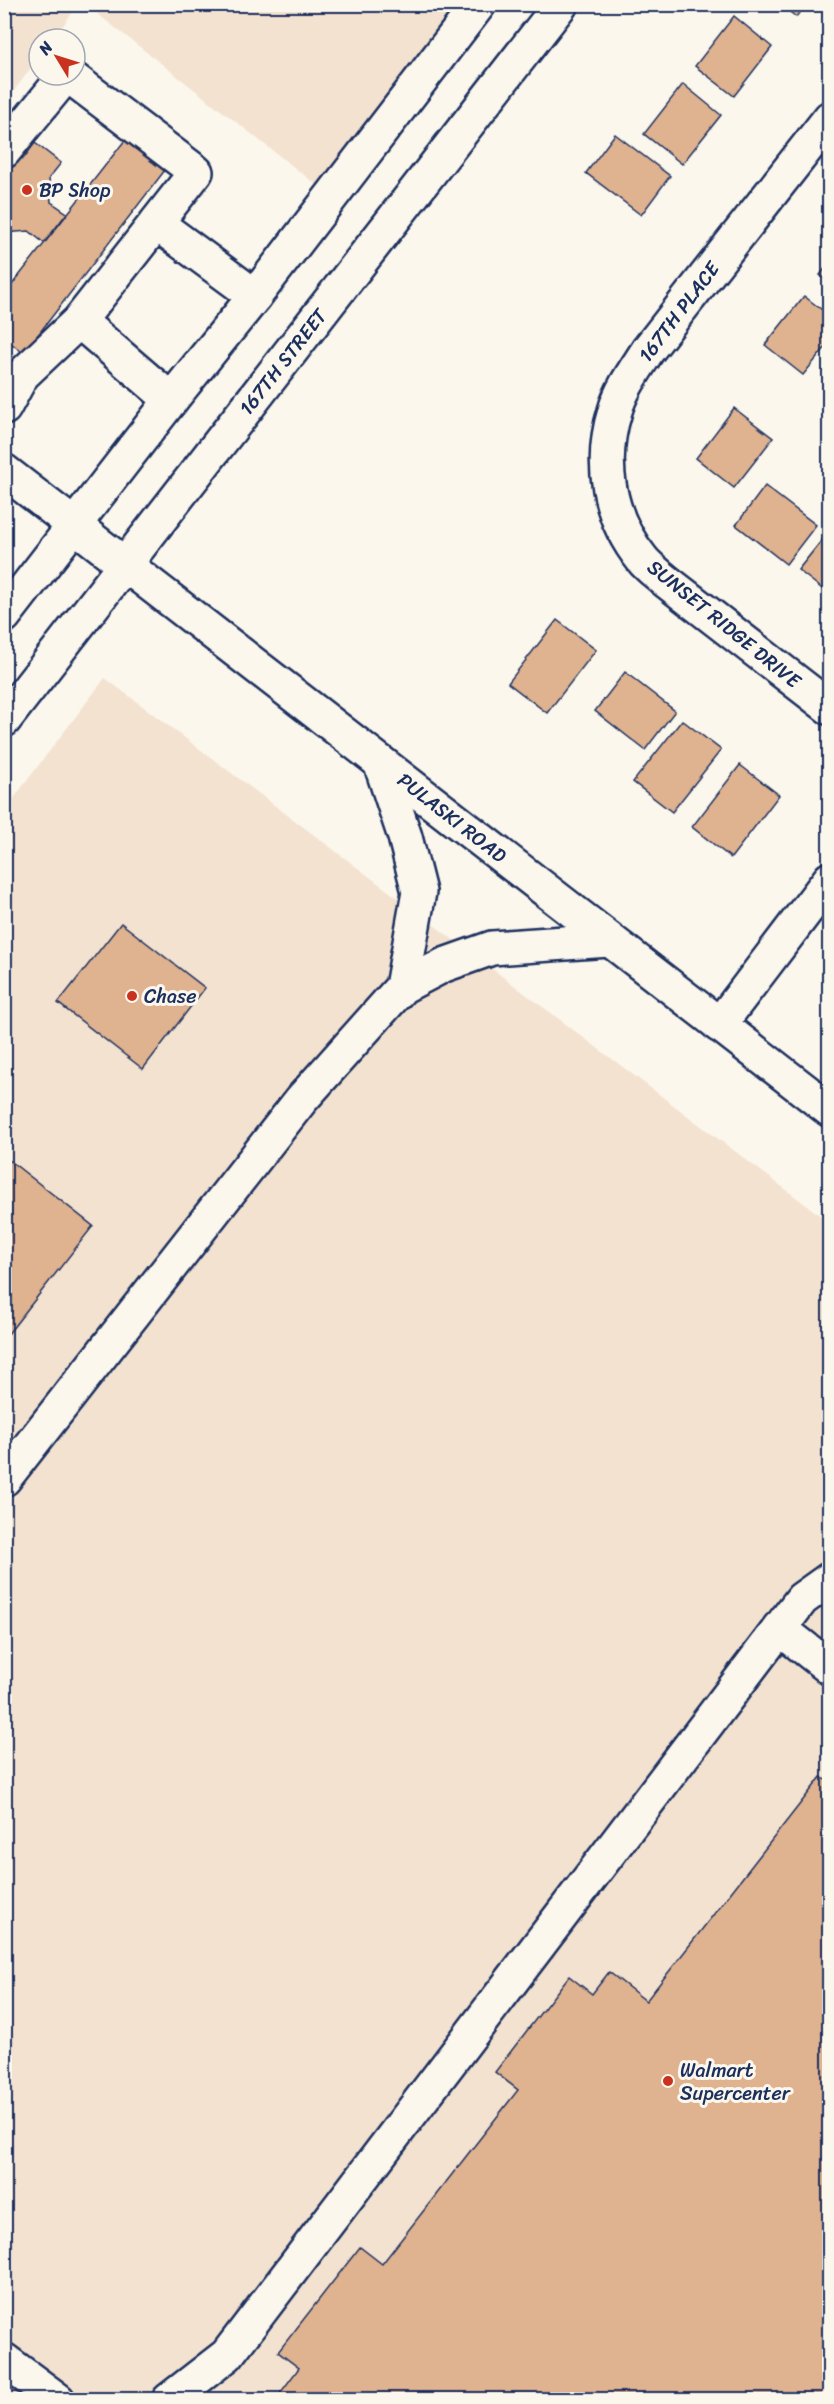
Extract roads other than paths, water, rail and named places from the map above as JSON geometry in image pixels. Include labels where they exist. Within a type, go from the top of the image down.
[{"type":"main road","points":[[4,616],[171,400],[255,296],[479,4]]},
{"type":"main road","name":"167TH STREET","points":[[4,720],[561,4]]},
{"type":"main road","points":[[4,151],[57,87]]},
{"type":"main road","points":[[4,408],[13,368],[79,321],[196,172],[83,87]]},
{"type":"main road","name":"167TH PLACE","points":[[626,533],[613,509],[608,480],[608,449],[615,410],[630,378],[648,350],[830,118]]},
{"type":"main road","points":[[156,223],[255,296]]},
{"type":"main road","points":[[79,321],[171,400]]},
{"type":"main road","name":"PULASKI ROAD","points":[[4,471],[830,1110]]},
{"type":"main road","name":"SUNSET RIDGE DRIVE","points":[[626,533],[642,560],[666,581],[830,708]]},
{"type":"main road","points":[[380,762],[405,837],[419,892],[413,940],[402,987]]},
{"type":"main road","points":[[719,1025],[830,879]]},
{"type":"main road","points":[[4,1479],[301,1100],[402,987],[444,965],[492,948],[609,940]]},
{"type":"main road","points":[[169,2400],[226,2355],[779,1628],[802,1599],[830,1580]]},
{"type":"main road","points":[[779,1628],[830,1668]]},
{"type":"main road","points":[[4,2360],[58,2400]]},
{"type":"place","name":"BP Shop","points":[[27,190]]},
{"type":"place","name":"Chase","points":[[132,996]]},
{"type":"place","name":"Walmart Supercenter","points":[[668,2081]]}]
